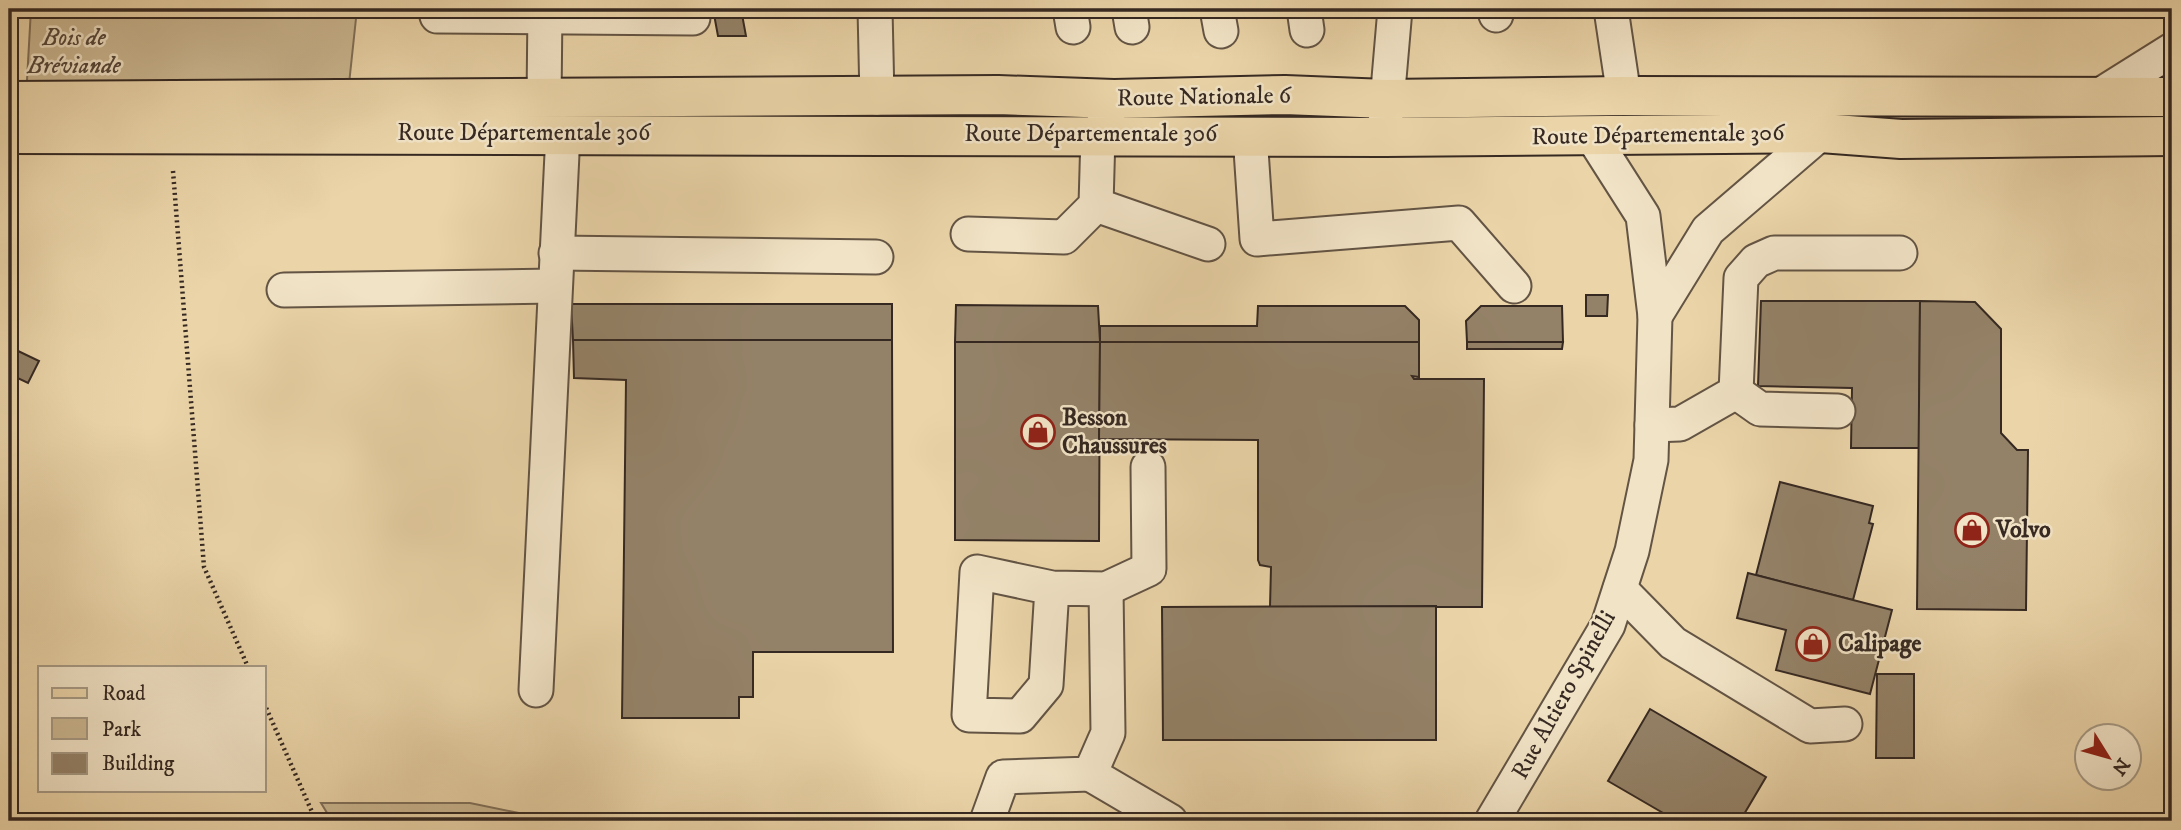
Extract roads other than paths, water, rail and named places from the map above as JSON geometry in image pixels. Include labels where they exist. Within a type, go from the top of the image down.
[{"type":"main road","name":"Route Nationale 6","points":[[784,96],[877,98],[998,95],[1114,99],[1285,95],[1386,99],[1625,96]]},
{"type":"main road","name":"Route Départementale 306","points":[[9,101],[544,100],[784,96]]},
{"type":"main road","name":"Route Départementale 306","points":[[1625,96],[2172,97]]},
{"type":"main road","points":[[2092,134],[2105,116],[2172,116]]},
{"type":"main road","name":"Route Départementale 306","points":[[9,134],[563,133],[1385,137],[1821,133],[1900,139],[2092,134],[2172,136]]},
{"type":"street","points":[[435,9],[437,16],[545,12],[693,18],[693,9]]},
{"type":"street","points":[[875,9],[877,98]]},
{"type":"street","points":[[1385,137],[1395,9]]},
{"type":"street","points":[[1611,9],[1625,96]]},
{"type":"street","points":[[544,100],[545,12]]},
{"type":"street","points":[[2097,97],[2172,50]]},
{"type":"street","points":[[968,234],[1064,237],[1096,205],[1098,135],[1114,99]]},
{"type":"street","points":[[536,690],[563,133]]},
{"type":"street","points":[[1654,316],[1708,230],[1821,133]]},
{"type":"street","points":[[1250,135],[1258,239],[1459,223],[1514,286]]},
{"type":"street","name":"Rue Altiero Spinelli","points":[[1492,821],[1608,625],[1632,551],[1651,460],[1654,316],[1643,216],[1592,136]]},
{"type":"street","points":[[1096,205],[1208,244]]},
{"type":"street","points":[[556,253],[876,257]]},
{"type":"street","points":[[1736,392],[1741,278],[1756,261],[1774,253],[1900,253]]},
{"type":"street","points":[[284,290],[554,286]]},
{"type":"street","points":[[1736,392],[1760,409],[1838,411]]},
{"type":"street","points":[[1652,425],[1680,424],[1736,392]]},
{"type":"street","points":[[1052,588],[1106,589],[1149,569],[1148,467]]},
{"type":"street","points":[[1090,774],[1108,733],[1106,589]]},
{"type":"street","points":[[1620,589],[1674,643],[1810,726],[1845,724]]},
{"type":"street","points":[[987,821],[1003,777],[1090,774],[1170,821]]},
{"type":"place","name":"Besson Chaussures","points":[[1038,432]]},
{"type":"place","name":"Volvo","points":[[1972,530]]},
{"type":"place","name":"Calipage","points":[[1813,644]]},
{"type":"park label","name":"Bois de Bréviande","points":[[74,52]]}]
